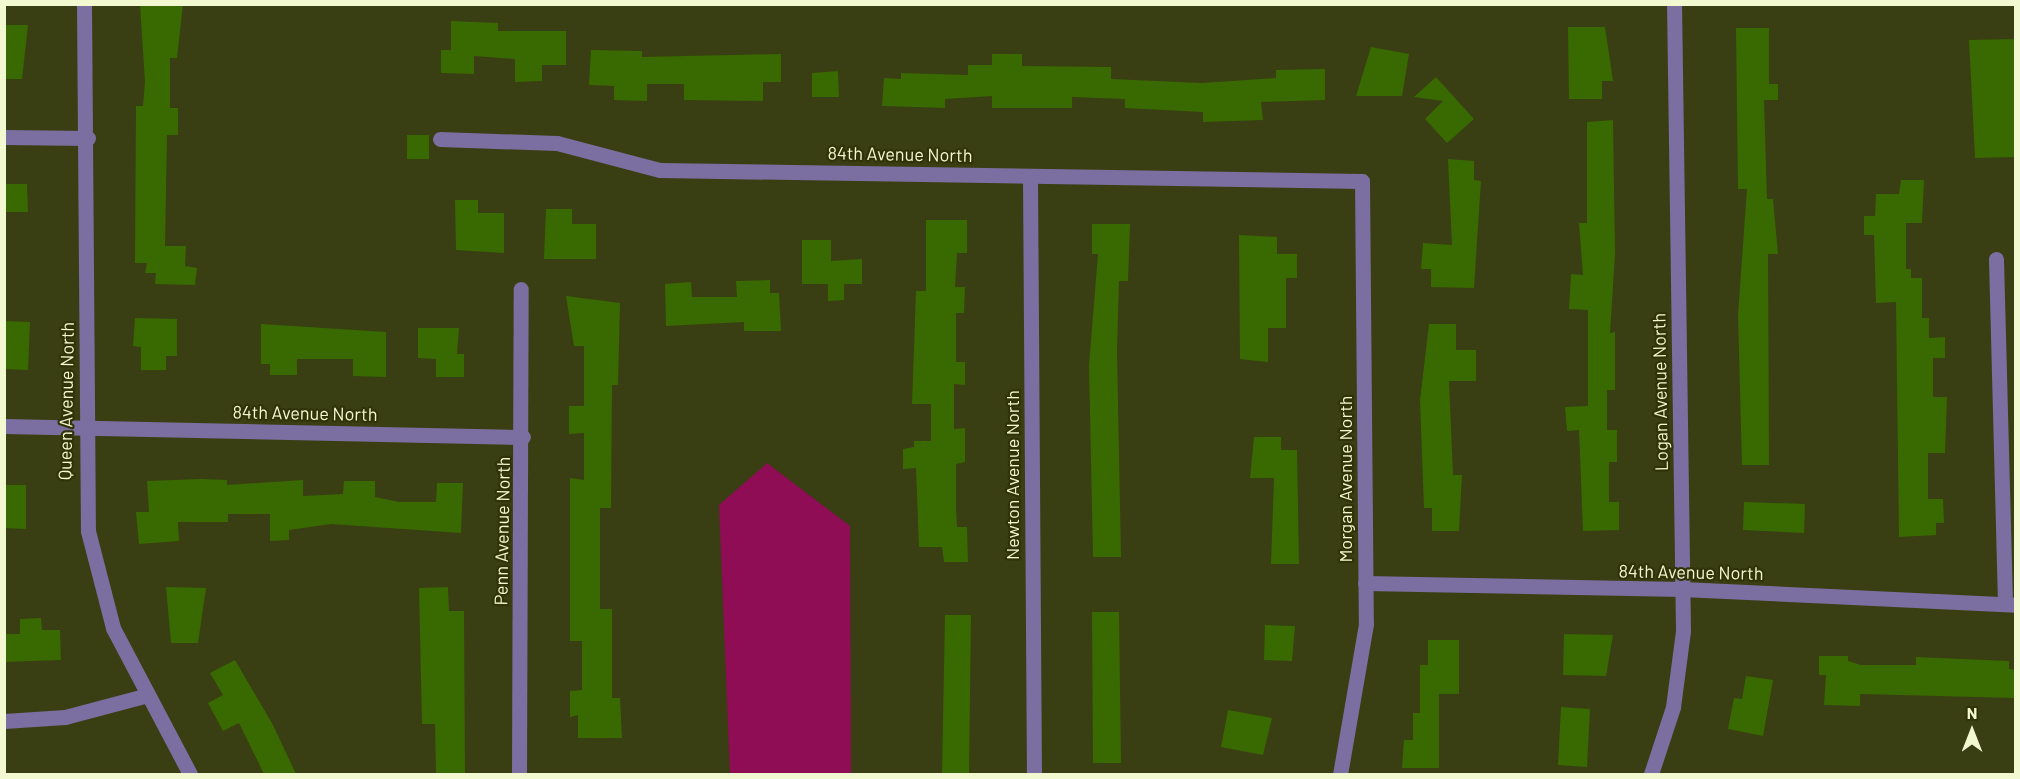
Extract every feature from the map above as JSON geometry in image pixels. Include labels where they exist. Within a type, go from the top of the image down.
[{"type":"street","name":"Queen Avenue North","points":[[84,4],[88,138],[86,428],[88,531],[98,580],[144,696],[190,774]]},
{"type":"street","name":"Logan Avenue North","points":[[1651,774],[1673,707],[1683,631],[1674,4]]},
{"type":"street","points":[[4,137],[88,138]]},
{"type":"street","name":"84th Avenue North","points":[[440,139],[557,143],[660,170],[1362,181]]},
{"type":"street","name":"Newton Avenue North","points":[[1030,176],[1034,774]]},
{"type":"street","name":"Morgan Avenue North","points":[[1340,774],[1362,665],[1365,583],[1362,181]]},
{"type":"street","points":[[1996,259],[2010,604]]},
{"type":"street","name":"Penn Avenue North","points":[[519,774],[523,437],[521,289]]},
{"type":"street","name":"84th Avenue North","points":[[4,426],[523,437]]},
{"type":"street","name":"84th Avenue North","points":[[1365,583],[1682,589],[2010,604]]},
{"type":"street","points":[[4,721],[65,717],[144,696]]},
{"type":"shaded area","points":[[767,463],[850,526],[851,774],[730,774],[719,505]]},
{"type":"building","points":[[140,4],[183,4],[177,58],[170,58],[170,108],[178,108],[178,135],[167,135],[165,246],[186,246],[185,266],[197,268],[195,285],[155,284],[156,273],[145,273],[147,263],[135,263],[136,106],[143,106],[145,82]]},
{"type":"building","points":[[451,21],[498,23],[498,31],[566,31],[566,65],[542,65],[542,81],[515,82],[515,59],[474,56],[474,74],[441,73],[441,50],[451,50]]},
{"type":"building","points":[[4,25],[28,25],[22,79],[4,79]]},
{"type":"building","points":[[1568,27],[1605,27],[1613,81],[1602,81],[1602,99],[1569,99]]},
{"type":"building","points":[[1736,28],[1769,28],[1769,84],[1778,84],[1778,100],[1764,100],[1767,199],[1773,199],[1778,254],[1768,254],[1769,465],[1742,465],[1738,315],[1747,189],[1738,189]]},
{"type":"building","points":[[2016,39],[2016,157],[1975,158],[1969,40]]},
{"type":"building","points":[[1371,47],[1409,54],[1402,96],[1356,96]]},
{"type":"building","points":[[591,50],[642,51],[642,57],[781,54],[781,82],[763,82],[763,101],[684,100],[684,84],[647,84],[647,101],[614,100],[614,86],[589,85]]},
{"type":"building","points":[[992,54],[1022,54],[1022,66],[1111,67],[1111,79],[1202,83],[1276,78],[1276,70],[1325,69],[1325,100],[1261,102],[1263,120],[1203,122],[1203,112],[1125,108],[1125,99],[1072,97],[1072,108],[992,108],[992,96],[945,99],[945,108],[882,106],[884,78],[901,79],[901,73],[968,75],[968,65],[992,65]]},
{"type":"building","points":[[838,71],[839,97],[812,97],[812,73]]},
{"type":"building","points":[[1436,77],[1474,119],[1447,143],[1425,119],[1443,101],[1414,97]]},
{"type":"building","points":[[1613,120],[1615,254],[1610,333],[1615,332],[1615,390],[1607,390],[1607,430],[1617,430],[1617,462],[1609,462],[1609,502],[1619,502],[1619,530],[1583,531],[1579,430],[1567,431],[1565,407],[1588,406],[1588,310],[1569,309],[1571,274],[1583,275],[1579,223],[1587,223],[1587,122]]},
{"type":"building","points":[[407,135],[429,135],[429,159],[407,159]]},
{"type":"building","points":[[1448,159],[1474,161],[1474,180],[1481,181],[1474,288],[1431,287],[1431,269],[1421,269],[1423,243],[1452,245]]},
{"type":"building","points":[[1901,180],[1924,180],[1922,223],[1906,223],[1906,269],[1911,269],[1911,278],[1922,278],[1922,318],[1929,318],[1929,338],[1945,337],[1945,358],[1933,358],[1933,397],[1947,397],[1945,453],[1928,453],[1928,499],[1943,499],[1944,523],[1936,523],[1936,535],[1899,537],[1896,302],[1876,303],[1874,235],[1864,235],[1864,216],[1875,216],[1876,194],[1899,194]]},
{"type":"building","points":[[4,184],[27,184],[28,212],[4,212]]},
{"type":"building","points":[[455,200],[478,200],[478,213],[504,213],[504,253],[456,250]]},
{"type":"building","points":[[546,209],[572,209],[572,224],[596,224],[596,259],[544,259]]},
{"type":"building","points":[[926,220],[967,220],[967,253],[957,253],[955,287],[965,287],[964,313],[956,313],[956,362],[965,362],[965,385],[954,384],[954,429],[965,428],[965,462],[956,464],[956,507],[957,527],[967,527],[968,562],[944,562],[942,547],[919,547],[916,468],[903,469],[903,449],[914,447],[914,441],[931,441],[931,404],[912,404],[916,291],[926,291]]},
{"type":"building","points":[[1092,224],[1130,224],[1128,281],[1119,281],[1117,350],[1121,557],[1093,557],[1089,365],[1098,254],[1092,254]]},
{"type":"building","points":[[1239,235],[1277,237],[1277,254],[1297,254],[1297,278],[1286,278],[1286,328],[1268,328],[1268,362],[1240,359]]},
{"type":"building","points":[[802,240],[831,240],[831,261],[862,259],[862,284],[844,284],[844,300],[828,301],[828,284],[802,284]]},
{"type":"building","points":[[770,280],[770,293],[779,293],[781,331],[744,331],[744,322],[666,326],[665,284],[691,282],[692,297],[737,297],[736,281]]},
{"type":"building","points":[[566,296],[620,303],[618,385],[612,385],[611,508],[600,508],[600,609],[612,609],[612,698],[620,698],[622,738],[578,738],[578,715],[570,717],[570,691],[582,690],[582,641],[570,641],[570,478],[584,480],[584,433],[569,434],[569,406],[584,406],[584,346],[574,346]]},
{"type":"building","points":[[135,318],[177,319],[177,356],[166,356],[166,370],[141,370],[141,347],[133,346]]},
{"type":"building","points":[[4,321],[30,322],[28,370],[4,369]]},
{"type":"building","points":[[261,324],[386,332],[386,377],[353,376],[353,359],[297,359],[297,375],[270,375],[270,364],[261,364]]},
{"type":"building","points":[[1429,324],[1456,324],[1456,350],[1476,350],[1476,381],[1449,381],[1453,475],[1462,475],[1459,531],[1432,531],[1432,508],[1424,508],[1420,400]]},
{"type":"building","points":[[418,328],[459,328],[457,354],[464,354],[464,377],[436,377],[436,359],[418,358]]},
{"type":"building","points":[[1254,437],[1281,437],[1281,450],[1297,450],[1299,564],[1271,564],[1274,478],[1250,478]]},
{"type":"building","points":[[227,480],[227,485],[303,480],[303,496],[343,494],[344,481],[375,481],[375,497],[399,502],[436,502],[437,483],[463,483],[461,533],[331,524],[289,530],[289,540],[270,541],[270,514],[228,514],[228,522],[178,522],[179,541],[139,544],[136,512],[149,512],[147,481]]},
{"type":"building","points":[[4,485],[26,485],[26,529],[4,528]]},
{"type":"building","points":[[1744,502],[1805,504],[1804,533],[1743,530]]},
{"type":"building","points":[[166,587],[206,588],[198,643],[171,643]]},
{"type":"building","points":[[448,587],[449,611],[464,611],[465,774],[436,774],[435,724],[422,724],[419,588]]},
{"type":"building","points":[[1092,612],[1119,612],[1121,763],[1093,763]]},
{"type":"building","points":[[945,615],[971,615],[969,774],[942,774]]},
{"type":"building","points":[[41,618],[42,630],[60,630],[61,660],[4,662],[4,634],[20,634],[20,619]]},
{"type":"building","points":[[1265,625],[1295,626],[1292,661],[1264,660]]},
{"type":"building","points":[[1564,634],[1613,635],[1606,676],[1563,675]]},
{"type":"building","points":[[1428,640],[1459,640],[1459,694],[1439,694],[1439,768],[1402,768],[1404,740],[1413,740],[1413,713],[1420,713],[1420,665],[1428,665]]},
{"type":"building","points":[[1819,656],[1848,656],[1848,661],[1861,665],[1916,665],[1916,657],[2009,661],[2009,669],[2016,670],[2016,698],[1860,694],[1860,706],[1824,705],[1826,675],[1819,675]]},
{"type":"building","points":[[235,660],[273,725],[296,774],[264,774],[239,723],[223,731],[208,703],[223,695],[210,673]]},
{"type":"building","points":[[1746,676],[1773,680],[1763,736],[1728,729],[1734,698],[1742,699]]},
{"type":"building","points":[[1561,707],[1590,709],[1587,767],[1558,765]]},
{"type":"building","points":[[1228,710],[1272,718],[1263,755],[1221,747]]}]
